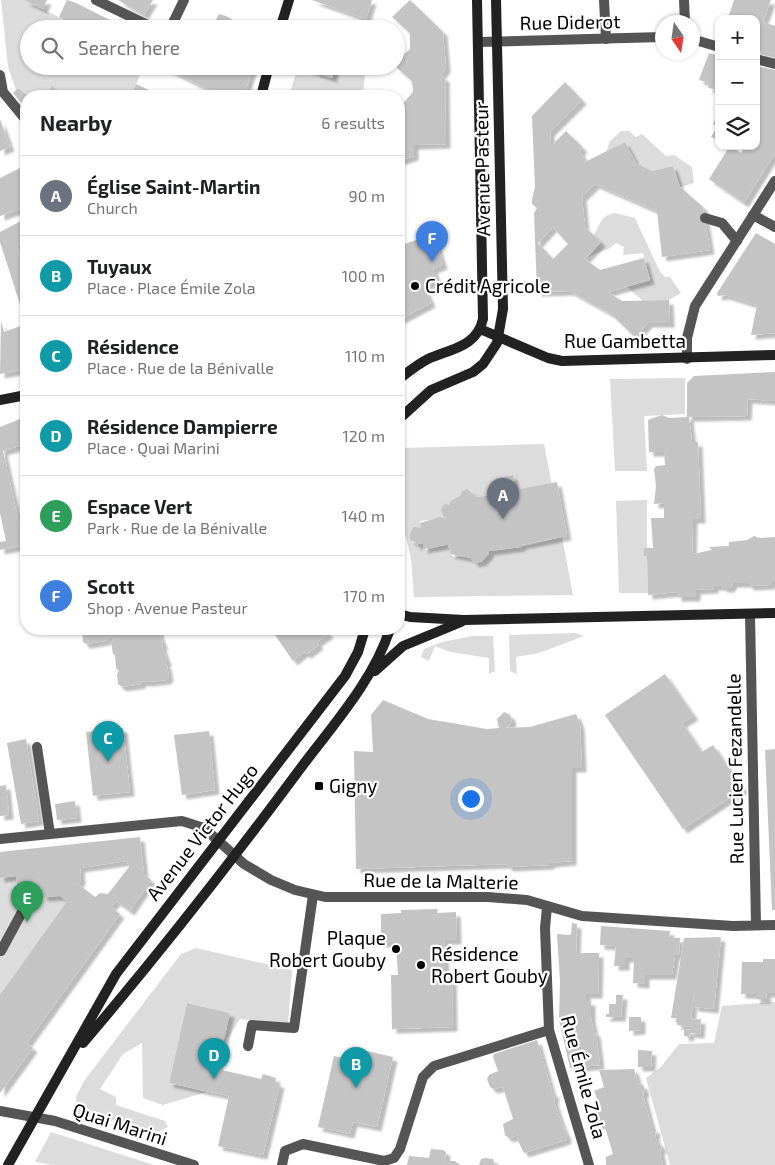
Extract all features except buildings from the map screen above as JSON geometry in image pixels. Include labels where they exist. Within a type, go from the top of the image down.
[{"type":"main road","points":[[283,20],[289,0]]},
{"type":"main road","name":"Avenue Pasteur","points":[[477,0],[484,310],[480,329]]},
{"type":"main road","name":"Avenue Pasteur","points":[[496,0],[503,310],[500,337]]},
{"type":"main road","points":[[262,90],[266,75]]},
{"type":"main road","points":[[405,375],[425,361],[464,346],[480,329]]},
{"type":"main road","name":"Rue Gambetta","points":[[480,329],[548,358],[562,361],[687,359],[775,355]]},
{"type":"main road","points":[[405,414],[431,390],[473,372],[491,354],[500,337]]},
{"type":"main road","points":[[0,399],[20,396]]},
{"type":"main road","points":[[405,616],[464,620],[775,613]]},
{"type":"main road","name":"Avenue Victor Hugo","points":[[70,1059],[132,986],[234,857],[365,681],[403,646],[464,620]]},
{"type":"main road","name":"Avenue Victor Hugo","points":[[8,1165],[70,1059],[116,974],[345,676],[358,652],[363,635]]},
{"type":"main road","name":"Avenue Victor Hugo","points":[[365,681],[387,635]]},
{"type":"street","points":[[96,0],[137,20]]},
{"type":"street","points":[[174,20],[184,0]]},
{"type":"street","points":[[604,0],[606,39]]},
{"type":"street","points":[[684,0],[685,15]]},
{"type":"street","name":"Rue Diderot","points":[[478,42],[655,37]]},
{"type":"street","points":[[700,41],[715,46]]},
{"type":"street","points":[[760,60],[775,64]]},
{"type":"street","points":[[0,75],[3,92],[20,113]]},
{"type":"street","points":[[687,359],[687,338],[695,306],[775,181]]},
{"type":"street","points":[[754,216],[775,227]]},
{"type":"street","points":[[705,218],[722,223],[737,241]]},
{"type":"street","name":"Rue Lucien Fezandelle","points":[[750,614],[756,925]]},
{"type":"street","points":[[36,747],[50,834]]},
{"type":"street","name":"Rue de la Malterie","points":[[0,839],[182,821],[204,828],[218,839],[234,857],[271,880],[313,895],[355,898],[488,897],[527,900],[582,916],[733,926],[775,925]]},
{"type":"street","points":[[1,951],[34,890]]},
{"type":"street","points":[[248,1046],[252,1025],[294,1028],[313,895]]},
{"type":"street","name":"Rue Émile Zola","points":[[547,907],[545,928],[549,1030],[589,1165]]},
{"type":"street","points":[[282,1165],[285,1151],[303,1144],[384,1161],[394,1158],[400,1149],[423,1077],[434,1066],[549,1030]]},
{"type":"street","name":"Quai Marini","points":[[0,1111],[35,1117],[194,1165]]},
{"type":"shaded area","points":[[1,0],[24,0],[65,20],[20,20],[20,75],[140,75],[134,90],[20,90],[18,88],[16,90],[8,67]]},
{"type":"shaded area","points":[[296,75],[323,75],[332,78],[333,75],[365,75],[363,90],[291,90]]},
{"type":"shaded area","points":[[621,131],[629,131],[636,137],[642,134],[666,156],[674,155],[692,167],[694,183],[680,187],[673,166],[652,171],[636,163],[625,142],[606,152],[610,141]]},
{"type":"shaded area","points":[[615,213],[635,218],[659,270],[665,277],[670,277],[681,293],[669,300],[643,301],[627,287],[650,280],[643,253],[623,255],[624,247],[616,243],[610,248],[588,257],[601,242],[594,235],[602,221],[606,216]]},
{"type":"shaded area","points":[[685,378],[685,414],[644,416],[647,471],[615,471],[610,379]]},
{"type":"shaded area","points":[[544,444],[552,485],[515,490],[512,475],[496,478],[491,495],[477,497],[469,489],[462,491],[460,496],[449,505],[445,503],[442,515],[446,518],[420,521],[421,528],[410,533],[411,540],[416,545],[424,543],[425,550],[450,544],[448,547],[451,549],[450,554],[455,558],[465,557],[475,563],[482,562],[484,557],[489,554],[489,551],[521,547],[562,537],[573,595],[414,597],[411,558],[405,534],[405,448]]},
{"type":"shaded area","points":[[647,500],[647,548],[644,548],[644,556],[647,556],[648,593],[619,593],[616,501]]},
{"type":"shaded area","points":[[575,633],[584,636],[539,653],[516,657],[517,674],[510,671],[509,635]]},
{"type":"shaded area","points":[[472,636],[493,636],[495,671],[489,674],[489,658],[450,652],[435,646],[429,661],[421,657],[424,649],[442,642]]},
{"type":"shaded area","points":[[16,876],[18,898],[23,897],[23,892],[42,890],[43,897],[60,896],[67,901],[0,996],[0,878]]},
{"type":"shaded area","points":[[196,948],[292,970],[288,1025],[240,1019],[221,1049],[230,1013],[187,1003],[169,1083],[206,1092],[163,1105],[143,1098],[142,1043],[123,1054],[100,1089],[116,1097],[116,1105],[165,1121],[168,1127],[158,1132],[114,1120],[98,1127],[78,1119],[76,1097],[84,1081],[181,954]]},
{"type":"shaded area","points":[[775,1002],[775,1165],[670,1165],[646,1078],[661,1067],[679,1044],[714,1043],[722,1006]]},
{"type":"shaded area","points":[[51,1132],[154,1165],[52,1165],[35,1162]]},
{"type":"place","name":"Scott","points":[[432,262]]},
{"type":"place","name":"Crédit Agricole","points":[[415,286]]},
{"type":"place","name":"Église Saint-Martin","points":[[503,519]]},
{"type":"place","name":"Résidence","points":[[108,762]]},
{"type":"place","name":"Gigny","points":[[319,786]]},
{"type":"place","name":"Espace Vert","points":[[27,922]]},
{"type":"place","name":"Plaque Robert Gouby","points":[[396,949]]},
{"type":"place","name":"Résidence Robert Gouby","points":[[421,965]]},
{"type":"place","name":"Résidence Dampierre","points":[[214,1079]]},
{"type":"place","name":"Tuyaux","points":[[356,1088]]}]
